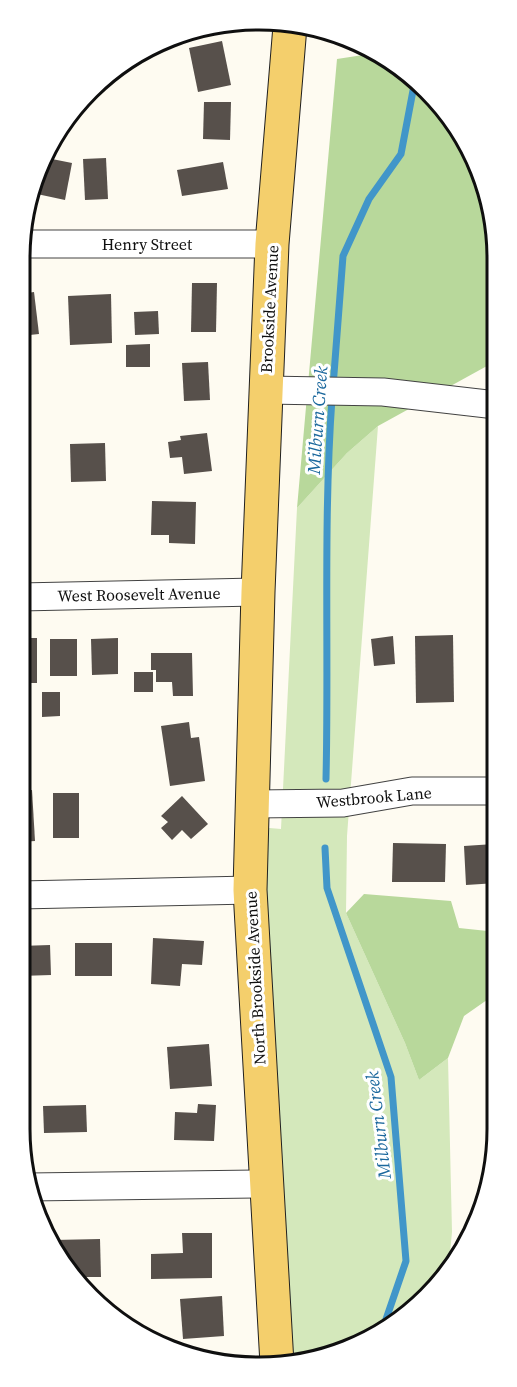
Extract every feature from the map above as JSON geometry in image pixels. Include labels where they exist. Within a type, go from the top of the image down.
[{"type":"main road","name":"Brookside Avenue","points":[[258,592],[272,244],[289,32]]},
{"type":"main road","name":"North Brookside Avenue","points":[[258,592],[250,890],[277,1357]]},
{"type":"street","name":"Henry Street","points":[[30,244],[272,244]]},
{"type":"street","points":[[266,390],[383,392],[487,404]]},
{"type":"street","name":"West Roosevelt Avenue","points":[[30,597],[258,592]]},
{"type":"street","name":"Westbrook Lane","points":[[251,804],[343,803],[412,791],[487,791]]},
{"type":"street","points":[[30,895],[250,890]]},
{"type":"street","points":[[38,1187],[266,1184]]},
{"type":"green space","points":[[362,55],[398,77],[440,119],[470,171],[483,214],[487,244],[487,366],[378,426],[347,453],[297,508],[337,59]]},
{"type":"green space","points":[[378,426],[347,836],[346,913],[405,1043],[419,1080],[448,1058],[452,1232],[450,1252],[440,1268],[398,1310],[346,1340],[303,1353],[283,1356],[258,827],[281,829],[297,508],[347,453]]},
{"type":"green space","points":[[364,894],[451,901],[459,928],[487,931],[487,1000],[464,1016],[448,1058],[419,1080],[405,1043],[346,913]]},
{"type":"building","points":[[222,41],[231,85],[198,92],[189,48]]},
{"type":"building","points":[[204,102],[231,102],[230,140],[203,139]]},
{"type":"building","points":[[106,158],[108,199],[85,200],[83,159]]},
{"type":"building","points":[[53,159],[72,163],[65,200],[39,194]]},
{"type":"building","points":[[223,162],[228,189],[182,196],[177,170]]},
{"type":"building","points":[[192,283],[217,283],[216,332],[191,332]]},
{"type":"building","points":[[34,292],[39,334],[30,335],[30,293]]},
{"type":"building","points":[[111,294],[112,343],[70,345],[68,296]]},
{"type":"building","points":[[158,311],[159,334],[135,335],[134,312]]},
{"type":"building","points":[[150,344],[150,367],[126,367],[126,345]]},
{"type":"building","points":[[208,362],[210,400],[184,401],[182,363]]},
{"type":"building","points":[[207,433],[212,471],[184,474],[182,457],[170,458],[168,442],[181,440],[180,436]]},
{"type":"building","points":[[105,443],[106,481],[71,482],[70,444]]},
{"type":"building","points":[[152,501],[196,502],[195,544],[169,543],[169,535],[151,535]]},
{"type":"building","points":[[453,635],[454,702],[416,703],[415,636]]},
{"type":"building","points":[[393,636],[395,664],[374,666],[371,639]]},
{"type":"building","points":[[30,638],[37,638],[37,683],[30,683]]},
{"type":"building","points":[[118,638],[118,674],[92,675],[91,639]]},
{"type":"building","points":[[50,639],[77,639],[77,676],[50,676]]},
{"type":"building","points":[[151,653],[192,653],[193,696],[173,696],[172,682],[156,682],[156,670],[151,670]]},
{"type":"building","points":[[134,672],[153,672],[153,692],[134,692]]},
{"type":"building","points":[[42,692],[60,692],[60,716],[42,717]]},
{"type":"building","points":[[189,722],[191,738],[199,737],[205,781],[170,786],[161,726]]},
{"type":"building","points":[[30,790],[32,790],[35,841],[30,841]]},
{"type":"building","points":[[53,793],[79,793],[79,838],[53,838]]},
{"type":"building","points":[[182,796],[208,824],[191,839],[182,830],[172,840],[161,828],[168,822],[161,816]]},
{"type":"building","points":[[393,843],[446,844],[445,882],[392,882]]},
{"type":"building","points":[[487,844],[487,884],[466,885],[464,846]]},
{"type":"building","points":[[153,938],[204,941],[202,965],[182,964],[180,986],[151,984]]},
{"type":"building","points":[[75,943],[112,943],[112,976],[75,976]]},
{"type":"building","points":[[50,945],[51,975],[30,976],[30,946]]},
{"type":"building","points":[[209,1044],[212,1086],[170,1089],[167,1047]]},
{"type":"building","points":[[198,1104],[216,1105],[214,1141],[174,1140],[175,1112],[197,1113]]},
{"type":"building","points":[[86,1105],[87,1132],[44,1133],[43,1106]]},
{"type":"building","points":[[182,1233],[212,1233],[212,1278],[151,1279],[151,1254],[183,1253]]},
{"type":"building","points":[[100,1239],[101,1277],[85,1277],[59,1240]]},
{"type":"building","points":[[222,1296],[224,1336],[183,1339],[180,1299]]},
{"type":"waterway","name":"Milburn Creek","points":[[333,387],[343,256],[369,199],[401,154],[413,91]]},
{"type":"waterway","name":"Milburn Creek","points":[[326,779],[327,541],[332,398]]},
{"type":"waterway","name":"Milburn Creek","points":[[325,848],[327,888],[391,1077],[406,1261],[387,1317]]}]
